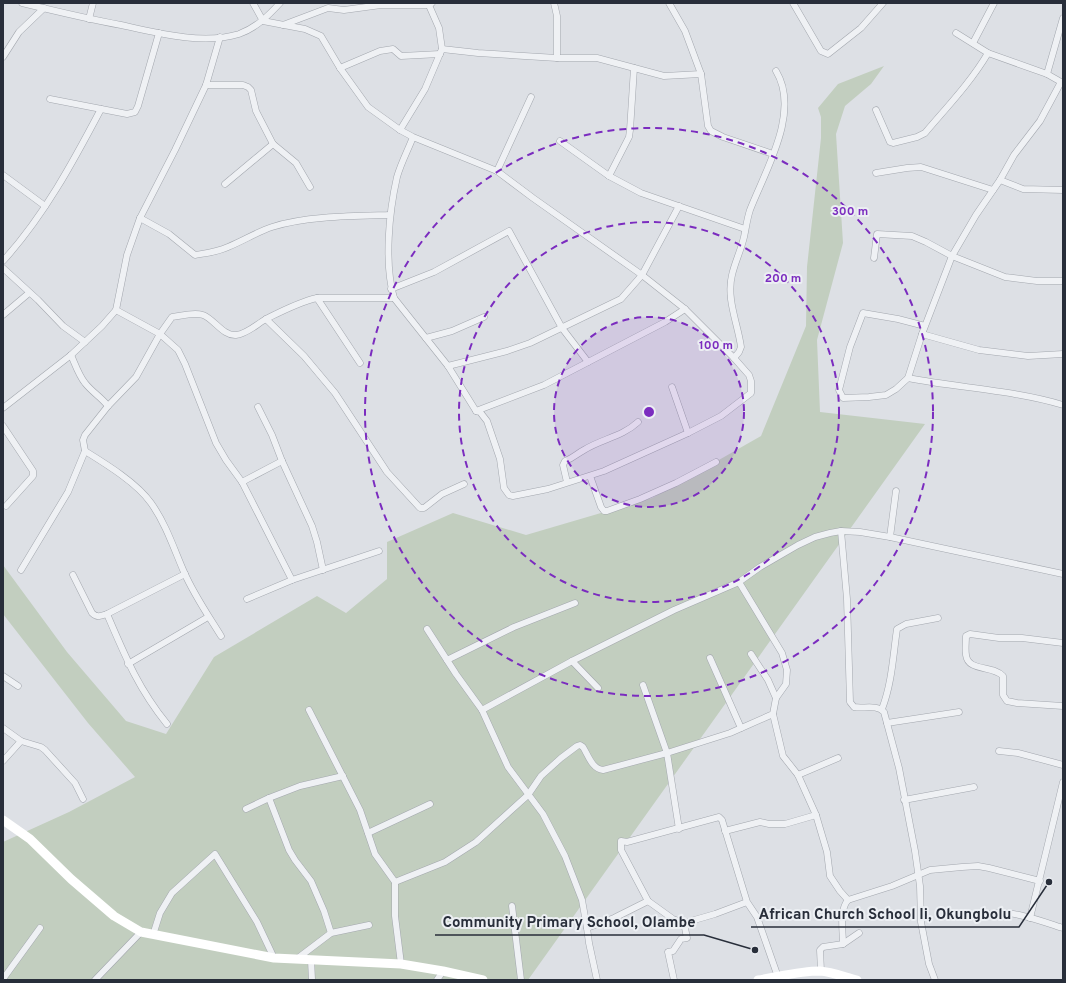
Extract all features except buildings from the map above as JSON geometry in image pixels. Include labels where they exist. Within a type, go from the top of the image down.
[{"type":"main road","points":[[3,820],[30,839],[71,879],[114,916],[141,932],[274,958],[401,964],[483,980]]},
{"type":"main road","points":[[758,980],[793,973],[821,971],[857,980]]},
{"type":"street","points":[[22,3],[89,19],[159,33],[200,38],[220,37],[247,31],[263,21],[280,3]]},
{"type":"street","points":[[89,19],[93,3]]},
{"type":"street","points":[[253,3],[263,21],[305,28],[321,36],[340,68],[368,107],[400,130],[413,137],[497,171],[642,275],[685,309],[734,358],[749,376],[751,382],[751,393],[721,416],[688,433],[604,471],[548,489],[513,496],[508,495],[504,488],[500,459],[487,421],[480,412],[476,411],[448,366],[394,298],[391,289],[388,250],[390,215],[398,176],[413,137]]},
{"type":"street","points":[[554,3],[557,16],[557,58]]},
{"type":"street","points":[[669,3],[684,31],[701,74],[708,126],[711,131],[723,137],[773,154]]},
{"type":"street","points":[[793,3],[821,50],[828,54],[861,28],[883,3]]},
{"type":"street","points":[[973,44],[994,3]]},
{"type":"street","points":[[283,25],[328,8],[344,10],[381,5],[429,4],[439,28],[441,51],[424,89],[400,130]]},
{"type":"street","points":[[3,57],[19,32],[44,8]]},
{"type":"street","points":[[1047,74],[1063,18]]},
{"type":"street","points":[[50,99],[127,114],[135,112],[159,33]]},
{"type":"street","points":[[925,326],[898,319],[863,313],[850,347],[839,390],[843,398],[886,395],[896,389],[908,378],[922,334],[952,256],[1014,155],[1040,121],[1062,82],[1047,74],[988,53],[956,33]]},
{"type":"street","points":[[3,408],[71,355],[102,326],[116,310],[127,255],[140,218],[206,85],[220,37]]},
{"type":"street","points":[[340,68],[380,51],[393,49],[401,56],[441,51],[557,58],[597,58],[664,76],[701,74]]},
{"type":"street","points":[[876,110],[890,142],[893,143],[917,137],[925,133],[968,82],[988,53]]},
{"type":"street","points":[[609,176],[629,137],[634,68]]},
{"type":"street","points":[[734,358],[741,347],[731,301],[730,284],[750,212],[773,154],[784,120],[785,94],[783,85],[776,71]]},
{"type":"street","points":[[206,85],[243,85],[248,87],[251,90],[256,111],[273,144],[296,162],[310,187]]},
{"type":"street","points":[[497,171],[531,97]]},
{"type":"street","points":[[3,261],[21,240],[45,206],[76,156],[101,109]]},
{"type":"street","points":[[560,141],[609,176],[641,192],[745,229]]},
{"type":"street","points":[[225,184],[273,144]]},
{"type":"street","points":[[876,173],[921,167],[993,190]]},
{"type":"street","points":[[3,174],[45,206]]},
{"type":"street","points":[[1000,180],[1023,189],[1063,190]]},
{"type":"street","points":[[448,366],[518,348],[621,299],[642,275],[679,206]]},
{"type":"street","points":[[140,218],[169,234],[195,254],[214,252],[272,227],[302,221],[346,216],[390,215]]},
{"type":"street","points":[[391,289],[434,272],[509,231],[562,328],[588,362]]},
{"type":"street","points":[[874,258],[877,234],[912,236],[952,256],[1005,276],[1037,281],[1063,281]]},
{"type":"street","points":[[3,268],[63,326],[85,342]]},
{"type":"street","points":[[3,315],[29,293]]},
{"type":"street","points":[[21,570],[68,492],[84,450],[83,440],[85,435],[108,406],[136,376],[160,334],[172,317],[192,314],[203,315],[227,333],[234,335],[242,334],[304,301],[317,298],[394,298]]},
{"type":"street","points":[[317,298],[360,363]]},
{"type":"street","points":[[476,411],[537,388],[665,322],[685,309]]},
{"type":"street","points":[[116,310],[160,334],[178,350],[216,443],[242,482],[292,580]]},
{"type":"street","points":[[426,338],[452,331],[484,317]]},
{"type":"street","points":[[266,320],[304,356],[335,393],[387,472],[420,508],[424,508],[446,492],[464,484]]},
{"type":"street","points":[[922,334],[979,350],[1028,356],[1063,354]]},
{"type":"street","points":[[71,355],[84,382],[93,392],[98,394],[108,406]]},
{"type":"street","points":[[908,378],[945,385],[1044,399],[1063,405]]},
{"type":"street","points":[[672,387],[688,433]]},
{"type":"street","points":[[258,407],[312,526],[317,542],[322,570]]},
{"type":"street","points":[[567,482],[563,466],[565,461],[573,459],[584,450],[630,430],[638,422]]},
{"type":"street","points":[[3,426],[33,471],[33,476],[6,506]]},
{"type":"street","points":[[84,450],[106,464],[136,488],[151,503],[171,539],[185,574],[208,617],[221,636]]},
{"type":"street","points":[[242,482],[282,461]]},
{"type":"street","points":[[590,476],[601,507],[607,511],[640,499],[676,483],[716,462]]},
{"type":"street","points":[[890,537],[896,491]]},
{"type":"street","points":[[841,531],[847,599],[850,702],[854,707],[876,707],[882,709],[884,712],[899,768],[915,852],[920,886],[920,909],[923,937],[929,964],[935,980]]},
{"type":"street","points":[[482,710],[572,661],[674,610],[739,582],[760,567],[798,545],[830,533],[841,531],[860,532],[890,537],[1063,574]]},
{"type":"street","points":[[247,599],[292,580],[379,551]]},
{"type":"street","points":[[73,575],[92,613],[95,616],[107,614],[185,574]]},
{"type":"street","points":[[739,582],[782,653],[787,670],[786,684],[776,698],[773,714],[783,756],[798,775],[816,815],[827,852],[830,876],[848,900]]},
{"type":"street","points":[[447,660],[514,627],[575,603]]},
{"type":"street","points":[[107,614],[128,664],[147,698],[167,724]]},
{"type":"street","points":[[128,664],[208,617]]},
{"type":"street","points":[[882,709],[891,679],[897,629],[906,624],[938,618]]},
{"type":"street","points":[[427,629],[482,710],[508,767],[543,814],[565,856],[580,894],[597,980]]},
{"type":"street","points":[[1063,643],[970,634],[966,636],[966,655],[968,662],[972,665],[1000,673],[1003,676],[1003,695],[1007,701],[1063,706]]},
{"type":"street","points":[[751,654],[768,680],[776,698]]},
{"type":"street","points":[[710,658],[741,728]]},
{"type":"street","points":[[572,661],[598,688]]},
{"type":"street","points":[[3,676],[18,686]]},
{"type":"street","points":[[643,685],[667,753],[679,829]]},
{"type":"street","points":[[309,710],[360,810],[375,854],[395,882],[395,916],[401,964]]},
{"type":"street","points":[[887,723],[959,712]]},
{"type":"street","points":[[395,882],[445,862],[476,842],[528,795],[541,776],[577,746],[580,745],[583,747],[594,767],[598,770],[602,770],[667,753],[730,733],[773,714]]},
{"type":"street","points":[[3,728],[21,741],[41,747],[45,750],[75,783],[83,799]]},
{"type":"street","points":[[3,761],[21,741]]},
{"type":"street","points":[[999,751],[1018,753],[1063,765]]},
{"type":"street","points":[[798,775],[838,758]]},
{"type":"street","points":[[246,809],[300,786],[343,776]]},
{"type":"street","points":[[1030,918],[1063,782]]},
{"type":"street","points":[[904,800],[974,787]]},
{"type":"street","points":[[269,798],[289,850],[294,860],[310,881],[324,911],[331,933]]},
{"type":"street","points":[[368,833],[430,804]]},
{"type":"street","points":[[724,831],[760,822],[769,824],[785,824],[816,815]]},
{"type":"street","points":[[747,902],[715,914],[684,923],[673,919],[648,901],[621,850],[621,841],[628,842],[714,818],[719,818],[722,820],[724,831],[747,902],[757,916],[778,977]]},
{"type":"street","points":[[153,935],[160,913],[172,893],[215,854],[257,922],[274,958]]},
{"type":"street","points":[[844,944],[843,914],[845,904],[848,900],[892,886],[930,870],[978,866],[1040,881]]},
{"type":"street","points":[[587,928],[614,918],[648,901]]},
{"type":"street","points":[[512,906],[521,980]]},
{"type":"street","points":[[989,914],[996,912],[1030,918],[1063,928]]},
{"type":"street","points":[[674,980],[668,952],[673,952],[680,939],[687,938],[684,923]]},
{"type":"street","points":[[298,958],[331,933],[369,925]]},
{"type":"street","points":[[3,979],[40,928]]},
{"type":"street","points":[[95,980],[141,932]]},
{"type":"street","points":[[821,971],[820,950],[823,947],[844,944],[859,933]]},
{"type":"street","points":[[311,960],[312,980]]},
{"type":"street","points":[[437,980],[443,971]]},
{"type":"green space","points":[[884,66],[871,84],[845,106],[836,134],[843,243],[817,340],[820,412],[925,424],[528,980],[3,980],[3,842],[69,812],[135,777],[88,723],[3,614],[3,565],[67,652],[126,721],[166,734],[214,657],[317,596],[346,613],[387,579],[387,542],[453,513],[526,535],[652,498],[761,436],[806,326],[807,267],[821,138],[821,117],[818,108],[838,84]]},
{"type":"place","name":"African Church School Ii, Okungbolu","points":[[1049,882]]},
{"type":"place","name":"Community Primary School, Olambe","points":[[755,950]]}]
